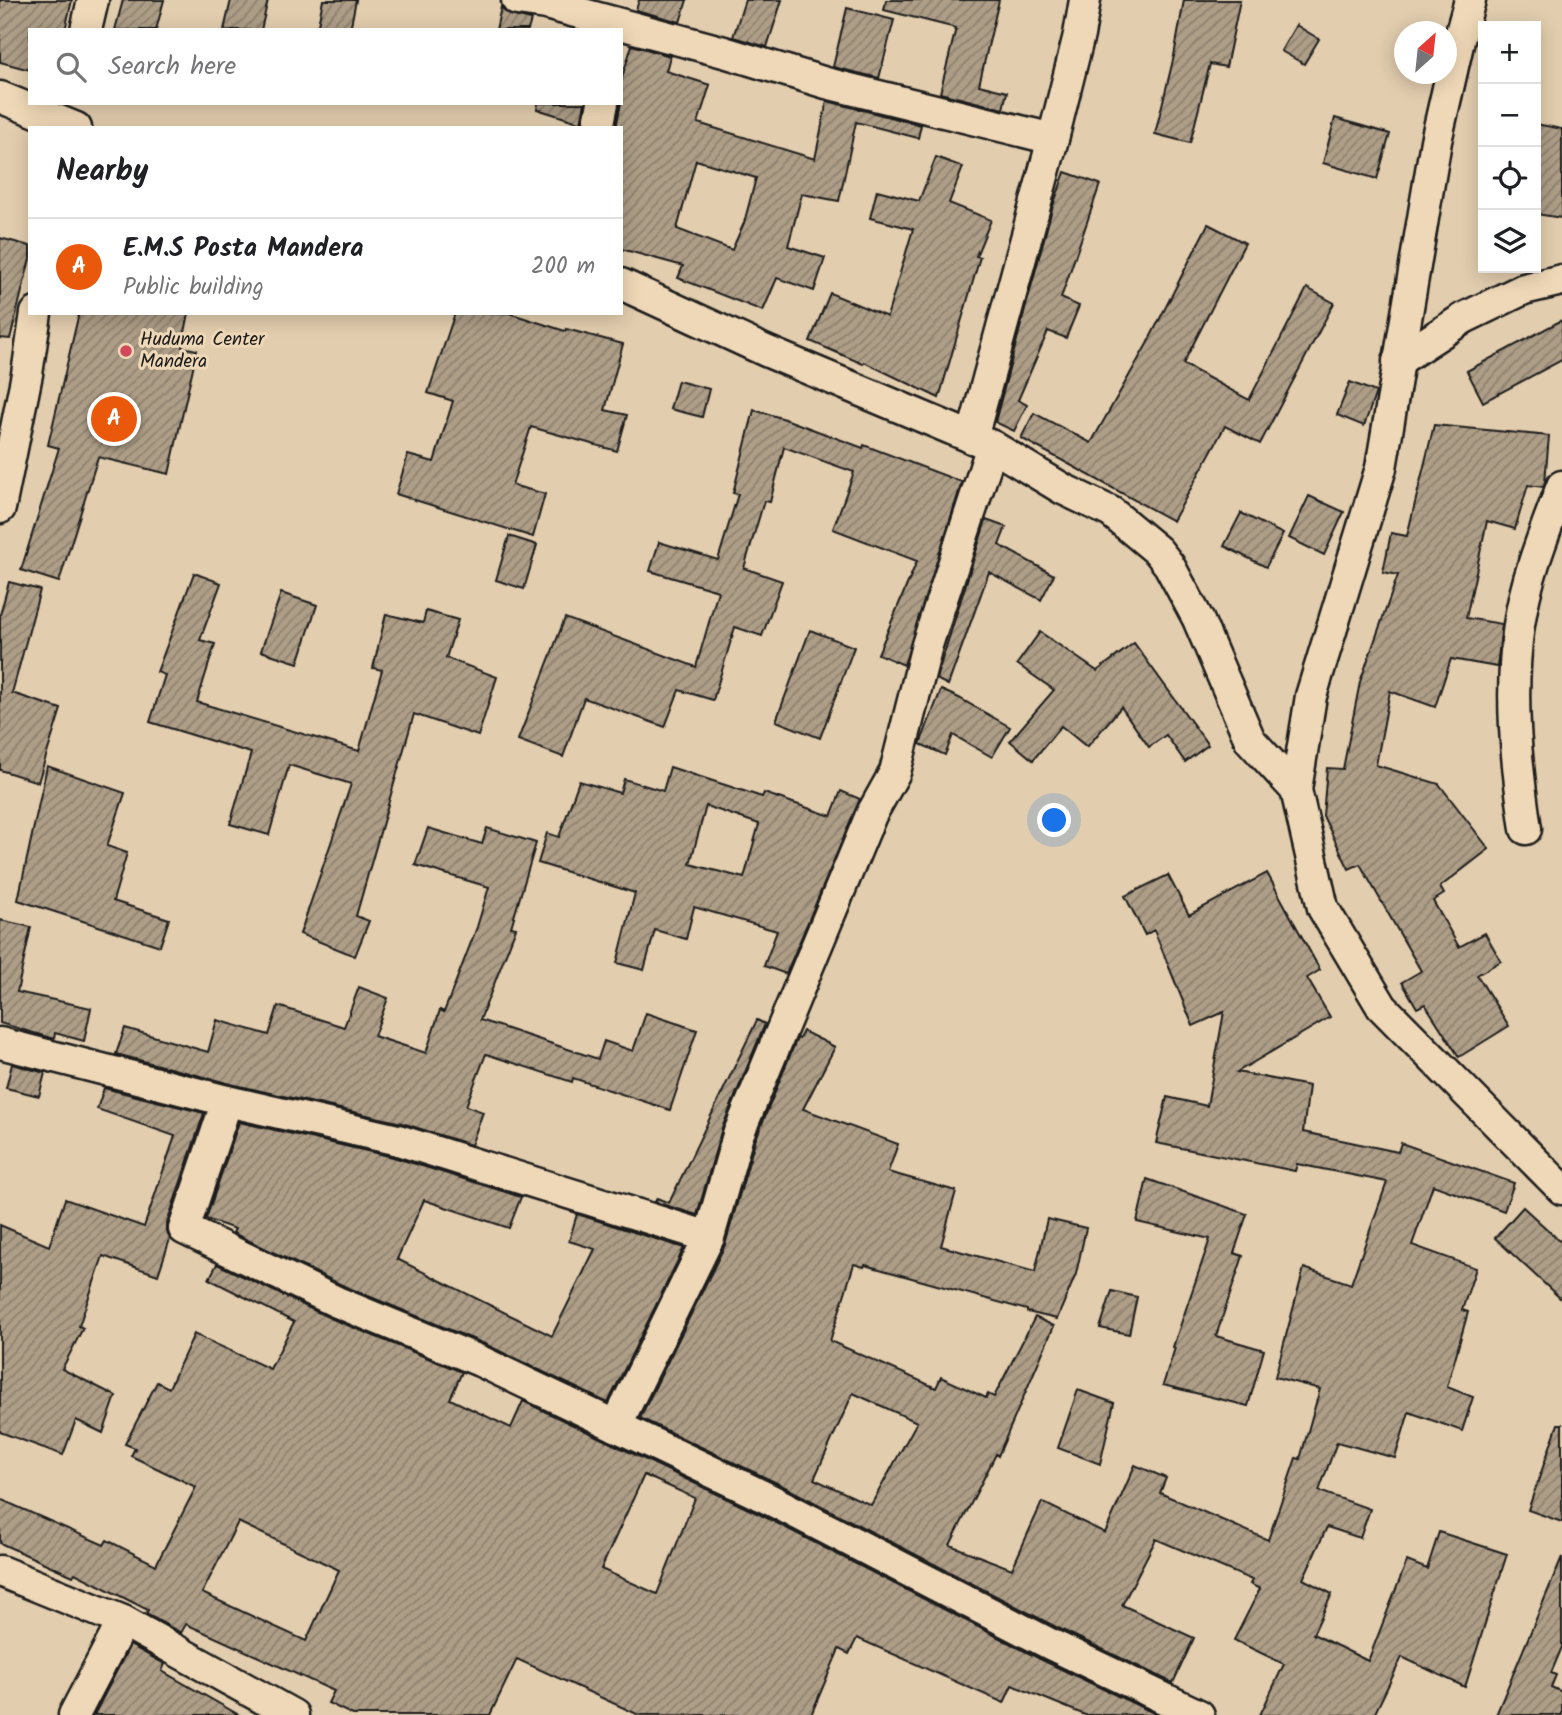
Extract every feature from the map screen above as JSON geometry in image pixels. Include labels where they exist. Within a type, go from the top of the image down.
[{"type":"street","points":[[86,28],[93,0]]},
{"type":"street","points":[[517,0],[622,18],[826,83],[1053,139]]},
{"type":"street","points":[[616,1426],[709,1237],[738,1135],[871,815],[895,772],[982,442],[1079,36],[1085,0]]},
{"type":"street","points":[[1470,0],[1458,40],[1436,141],[1381,468],[1311,696],[1296,790],[1323,908],[1382,1007],[1562,1189]]},
{"type":"street","points":[[0,97],[69,121]]},
{"type":"street","points":[[598,126],[603,105]]},
{"type":"street","points":[[1398,361],[1464,318],[1524,289],[1562,280]]},
{"type":"street","points":[[623,285],[766,351],[982,442],[1063,489],[1111,512],[1158,551],[1170,565],[1198,619],[1250,740],[1296,790]]},
{"type":"street","points":[[0,509],[27,374],[36,315]]},
{"type":"street","points":[[1526,829],[1515,731],[1514,673],[1519,623],[1528,583],[1562,486]]},
{"type":"street","points":[[0,1043],[228,1101],[398,1140],[709,1237]]},
{"type":"street","points":[[228,1101],[184,1230],[337,1302],[480,1361],[771,1500],[1050,1644],[1199,1715]]},
{"type":"street","points":[[0,1571],[123,1621],[293,1715]]},
{"type":"street","points":[[74,1715],[123,1621]]},
{"type":"building","points":[[0,0],[72,0],[65,28],[28,28],[28,69],[0,62]]},
{"type":"building","points":[[123,0],[164,0],[157,28],[116,28]]},
{"type":"building","points":[[231,0],[268,0],[261,28],[224,28]]},
{"type":"building","points":[[323,0],[356,0],[350,28],[317,28]]},
{"type":"building","points":[[639,0],[687,0],[680,22],[636,10]]},
{"type":"building","points":[[745,0],[782,0],[767,47],[733,37]]},
{"type":"building","points":[[886,0],[999,0],[979,85],[1007,92],[1003,109],[940,93],[956,28],[884,10]]},
{"type":"building","points":[[1184,0],[1240,0],[1226,67],[1210,64],[1190,143],[1155,134]]},
{"type":"building","points":[[501,7],[507,14],[531,20],[529,28],[496,28]]},
{"type":"building","points":[[847,8],[894,20],[879,78],[833,67]]},
{"type":"building","points":[[1296,25],[1319,39],[1304,64],[1281,51]]},
{"type":"building","points":[[632,45],[670,56],[666,71],[710,85],[698,123],[815,159],[827,101],[921,125],[918,138],[856,122],[839,201],[802,194],[788,246],[825,258],[814,291],[777,278],[763,311],[678,278],[683,266],[623,250],[623,126],[616,126],[621,105],[623,105],[623,74]],"holes":[[[696,160],[756,178],[744,223],[732,250],[677,229]]]},
{"type":"building","points":[[538,105],[585,105],[581,123],[537,109]]},
{"type":"building","points":[[1335,118],[1390,134],[1377,179],[1323,163]]},
{"type":"building","points":[[1541,125],[1562,129],[1562,218],[1541,215]]},
{"type":"building","points":[[936,157],[963,167],[949,203],[991,220],[976,256],[980,257],[939,398],[864,362],[863,364],[810,341],[830,293],[887,317],[913,229],[870,218],[877,190],[919,201]]},
{"type":"building","points":[[1065,172],[1100,184],[1061,298],[1079,306],[1066,338],[1048,331],[1018,400],[1027,405],[1014,431],[995,422],[1052,209]]},
{"type":"building","points":[[1208,224],[1245,243],[1183,364],[1249,400],[1307,288],[1334,303],[1260,444],[1225,426],[1173,521],[1021,438],[1034,413],[1091,443],[1147,344]]},
{"type":"building","points":[[0,238],[28,245],[28,267],[10,339],[0,338]]},
{"type":"building","points":[[79,315],[189,315],[182,347],[197,350],[169,474],[98,457],[59,582],[21,570],[59,448],[48,445]]},
{"type":"building","points":[[454,315],[515,315],[565,331],[566,329],[623,344],[605,410],[627,415],[617,451],[531,427],[512,485],[545,494],[533,537],[396,494],[408,455],[434,462],[453,401],[428,393]]},
{"type":"building","points":[[1562,320],[1562,360],[1483,402],[1467,371]]},
{"type":"building","points":[[678,381],[709,389],[702,417],[670,409]]},
{"type":"building","points":[[1350,382],[1376,392],[1364,426],[1337,415]]},
{"type":"building","points":[[754,410],[863,448],[864,445],[962,482],[904,665],[878,654],[917,561],[833,529],[854,472],[784,447],[770,502],[764,501],[744,568],[782,581],[762,636],[735,627],[713,700],[679,690],[665,727],[584,698],[563,757],[518,740],[565,618],[696,667],[718,591],[650,571],[659,542],[718,560],[738,494],[733,493]]},
{"type":"building","points":[[1434,425],[1549,436],[1545,482],[1543,487],[1528,485],[1515,529],[1487,521],[1466,618],[1502,624],[1497,667],[1451,659],[1435,707],[1390,691],[1376,765],[1439,784],[1489,849],[1440,887],[1444,894],[1433,901],[1459,947],[1485,933],[1501,961],[1477,975],[1509,1026],[1459,1057],[1425,1004],[1417,1008],[1402,982],[1421,971],[1360,864],[1349,869],[1323,816],[1327,768],[1343,769],[1360,682],[1398,575],[1383,572],[1391,533],[1407,536]]},
{"type":"building","points":[[1309,496],[1344,512],[1324,555],[1289,538]]},
{"type":"building","points":[[1241,513],[1283,534],[1266,567],[1224,546]]},
{"type":"building","points":[[986,520],[1006,527],[999,545],[1054,575],[1041,600],[989,572],[948,685],[936,679]]},
{"type":"building","points":[[509,536],[537,545],[524,589],[496,580]]},
{"type":"building","points":[[194,573],[221,583],[200,640],[215,644],[197,702],[359,751],[382,670],[373,668],[386,614],[423,623],[426,611],[458,620],[446,658],[497,677],[478,736],[414,714],[356,916],[369,921],[355,956],[300,934],[351,784],[289,765],[269,835],[230,824],[251,753],[150,722],[165,675],[157,672]]},
{"type":"building","points":[[9,582],[40,590],[12,693],[61,709],[38,782],[0,770],[0,615]]},
{"type":"building","points":[[281,593],[317,605],[298,663],[261,651]]},
{"type":"building","points":[[810,630],[854,647],[820,738],[776,721]]},
{"type":"building","points":[[1040,632],[1097,671],[1134,643],[1208,745],[1185,762],[1166,735],[1149,747],[1121,707],[1087,747],[1061,726],[1033,760],[1010,741],[1054,690],[1017,664]]},
{"type":"building","points":[[941,690],[1010,727],[992,757],[953,735],[945,755],[920,744]]},
{"type":"building","points":[[47,766],[125,793],[107,846],[127,853],[113,901],[169,919],[160,946],[18,900]]},
{"type":"building","points":[[670,767],[762,797],[764,793],[831,816],[841,791],[860,799],[786,974],[764,966],[777,931],[694,907],[686,939],[655,930],[644,970],[617,963],[635,893],[538,863],[547,833],[559,837],[579,781],[620,793],[624,779],[663,791]],"holes":[[[706,806],[759,824],[744,878],[690,864]]]},
{"type":"building","points":[[428,828],[482,844],[487,828],[536,843],[511,927],[516,928],[480,1020],[598,1059],[604,1041],[633,1051],[646,1013],[697,1030],[670,1110],[573,1078],[572,1082],[486,1054],[466,1106],[483,1112],[471,1145],[402,1123],[231,1084],[116,1054],[125,1028],[208,1052],[217,1020],[269,1035],[278,1006],[344,1027],[359,987],[388,998],[374,1036],[426,1053],[440,1010],[444,1012],[477,927],[489,887],[415,865]]},
{"type":"building","points":[[1267,873],[1320,970],[1307,978],[1330,1017],[1237,1072],[1309,1086],[1303,1132],[1398,1152],[1401,1143],[1514,1183],[1504,1211],[1433,1185],[1412,1245],[1476,1268],[1462,1310],[1468,1312],[1447,1387],[1473,1397],[1462,1431],[1409,1412],[1395,1458],[1337,1442],[1319,1491],[1370,1509],[1360,1538],[1327,1527],[1303,1579],[1332,1594],[1313,1634],[1368,1661],[1407,1561],[1427,1569],[1439,1532],[1507,1554],[1465,1687],[1402,1657],[1374,1715],[1260,1715],[1284,1664],[1234,1640],[1260,1589],[1250,1584],[1252,1580],[1156,1539],[1122,1605],[1194,1638],[1173,1683],[1058,1628],[779,1484],[640,1418],[725,1245],[755,1141],[797,1038],[799,1039],[803,1031],[835,1047],[803,1109],[898,1144],[888,1172],[956,1191],[941,1246],[1035,1272],[1047,1219],[1086,1228],[1076,1274],[1057,1319],[854,1264],[830,1341],[936,1388],[941,1377],[986,1398],[988,1394],[994,1397],[1035,1317],[1054,1326],[998,1456],[996,1454],[950,1545],[1012,1569],[1042,1502],[1105,1533],[1135,1465],[1166,1478],[1160,1493],[1268,1540],[1296,1458],[1300,1459],[1320,1389],[1275,1377],[1304,1268],[1351,1284],[1387,1182],[1297,1164],[1295,1171],[1156,1143],[1167,1097],[1207,1106],[1224,1012],[1193,1026],[1154,930],[1145,935],[1125,896],[1168,875],[1189,915]],"holes":[[[853,1393],[917,1422],[871,1505],[814,1479]]]},
{"type":"building","points":[[0,920],[31,927],[17,992],[91,1008],[84,1041],[55,1033],[54,1039],[0,1023]]},
{"type":"building","points":[[757,1020],[765,1024],[722,1128],[697,1215],[655,1202],[657,1198],[669,1203]]},
{"type":"building","points":[[12,1064],[45,1073],[39,1096],[6,1088]]},
{"type":"building","points":[[104,1088],[204,1113],[167,1223],[170,1239],[158,1275],[103,1256],[79,1326],[83,1328],[62,1369],[116,1396],[103,1433],[76,1420],[63,1455],[0,1432],[0,1225],[49,1246],[65,1199],[144,1227],[175,1136],[97,1109]]},
{"type":"building","points":[[239,1122],[393,1157],[521,1197],[509,1228],[424,1200],[397,1259],[552,1336],[595,1249],[569,1241],[577,1214],[684,1248],[608,1403],[487,1345],[344,1286],[233,1233],[235,1229],[206,1219]]},
{"type":"building","points":[[1147,1179],[1247,1214],[1234,1253],[1243,1256],[1216,1336],[1264,1350],[1248,1406],[1163,1385],[1175,1348],[1173,1347],[1210,1239],[1137,1222]]},
{"type":"building","points":[[1523,1207],[1562,1243],[1562,1300],[1495,1238]]},
{"type":"building","points":[[217,1264],[330,1318],[462,1372],[450,1399],[511,1428],[523,1401],[763,1516],[1042,1660],[1158,1715],[1085,1715],[1012,1685],[1004,1703],[857,1638],[849,1654],[839,1649],[811,1715],[639,1715],[517,1659],[490,1715],[353,1715],[328,1703],[334,1691],[186,1624],[181,1633],[146,1614],[148,1610],[75,1573],[73,1576],[0,1543],[0,1499],[104,1545],[107,1540],[156,1565],[196,1487],[131,1456],[135,1448],[125,1444],[157,1382],[169,1388],[194,1334],[270,1369],[294,1322],[209,1279]],"holes":[[[644,1475],[695,1498],[657,1594],[601,1569]],[[238,1522],[339,1570],[306,1641],[202,1593]]]},
{"type":"building","points":[[1112,1291],[1137,1297],[1129,1334],[1100,1328]]},
{"type":"building","points":[[1078,1390],[1114,1403],[1100,1464],[1058,1448]]},
{"type":"building","points":[[1558,1424],[1562,1424],[1562,1522],[1528,1510]]},
{"type":"building","points":[[1562,1557],[1562,1647],[1551,1673],[1556,1675],[1551,1687],[1562,1692],[1562,1715],[1496,1715]]},
{"type":"building","points":[[130,1645],[165,1664],[162,1671],[239,1715],[94,1715]]},
{"type":"place","name":"Huduma Center Mandera","points":[[126,351]]},
{"type":"place","name":"E.M.S Posta Mandera","points":[[114,419]]}]
